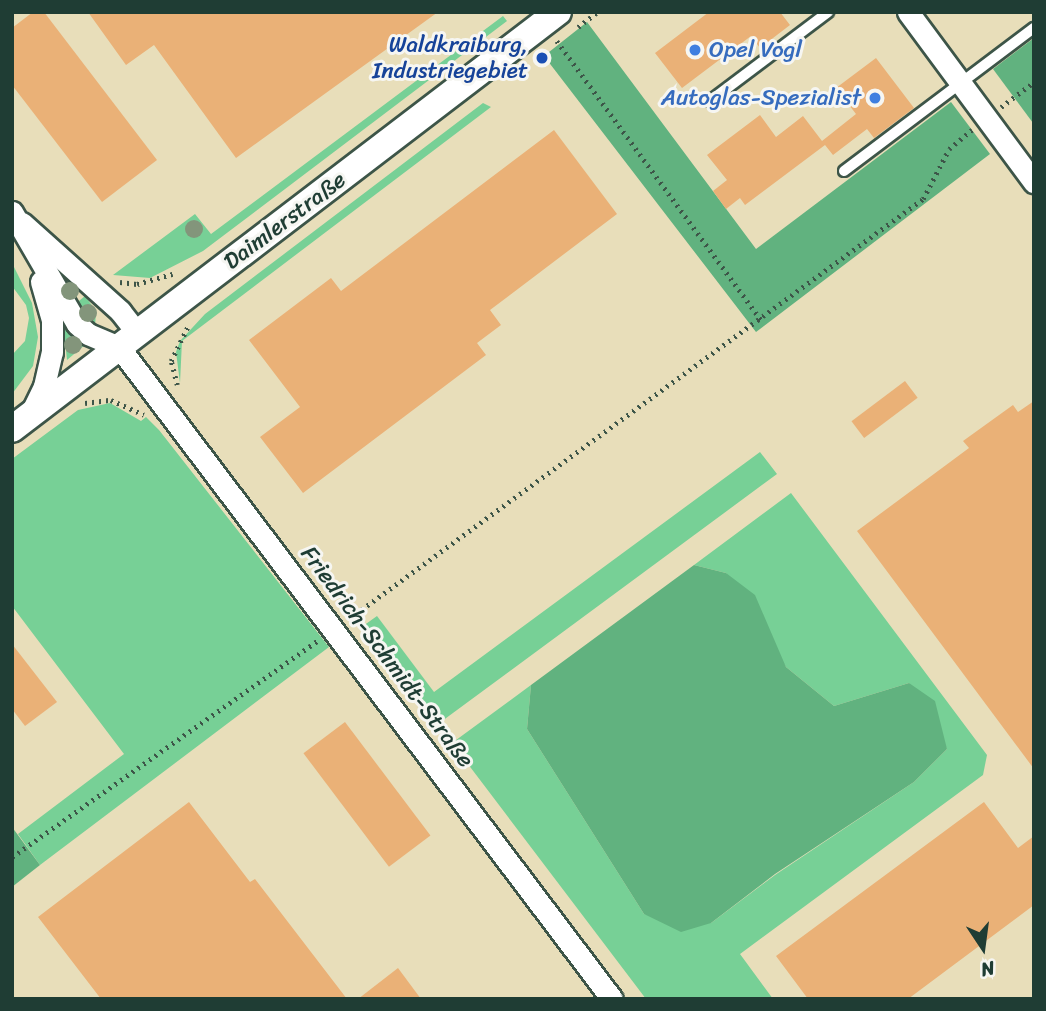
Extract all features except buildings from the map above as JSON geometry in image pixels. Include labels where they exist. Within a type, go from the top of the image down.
[{"type":"street","points":[[908,12],[1034,182]]},
{"type":"street","name":"Daimlerstraße","points":[[21,423],[551,18]]},
{"type":"street","points":[[16,217],[32,253],[77,324],[88,334],[128,341]]},
{"type":"street","name":"Friedrich-Schmidt-Straße","points":[[16,217],[111,303],[128,341],[334,631],[612,999]]},
{"type":"street","points":[[21,423],[44,386],[53,335],[32,253]]},
{"type":"lane","points":[[709,102],[828,12]]},
{"type":"lane","points":[[844,171],[1034,28]]},
{"type":"path","points":[[551,18],[761,320]]},
{"type":"path","points":[[12,857],[334,631],[923,200],[949,149],[1034,82]]},
{"type":"path","points":[[78,406],[111,400],[141,417]]},
{"type":"green space","points":[[503,16],[507,21],[203,251],[150,278],[113,275],[195,214],[211,234]]},
{"type":"green space","points":[[587,22],[756,249],[951,102],[990,154],[756,332],[544,56]]},
{"type":"green space","points":[[1034,38],[1034,122],[1033,123],[993,69]]},
{"type":"green space","points":[[483,103],[491,107],[182,341],[180,383],[176,352],[180,341],[205,314]]},
{"type":"green space","points":[[12,263],[32,303],[38,337],[33,366],[12,394],[12,355],[25,341],[29,318],[26,305],[12,286]]},
{"type":"green space","points":[[85,296],[96,311],[95,327],[74,305]]},
{"type":"green space","points":[[68,327],[86,344],[67,360],[64,331]]},
{"type":"green space","points":[[110,403],[141,421],[146,417],[159,430],[329,647],[40,865],[18,834],[124,754],[12,606],[12,459],[78,410]]},
{"type":"green space","points":[[760,452],[777,474],[438,724],[363,626],[377,616],[434,692]]},
{"type":"green space","points":[[791,493],[987,755],[983,775],[740,954],[773,999],[646,999],[452,743],[531,685],[527,729],[644,914],[711,923],[775,875],[914,782],[947,749],[909,683],[834,706],[786,667],[726,573],[694,565]]},
{"type":"green space","points":[[694,565],[726,573],[755,595],[786,667],[834,706],[909,683],[935,701],[947,749],[914,782],[775,874],[711,923],[681,932],[644,914],[527,729],[531,685]]},
{"type":"green space","points":[[12,827],[40,865],[12,887]]},
{"type":"place","name":"Opel Vogl","points":[[695,50]]},
{"type":"place","name":"Waldkraiburg, Industriegebiet","points":[[542,58]]},
{"type":"place","name":"Autoglas-Spezialist","points":[[875,98]]}]
